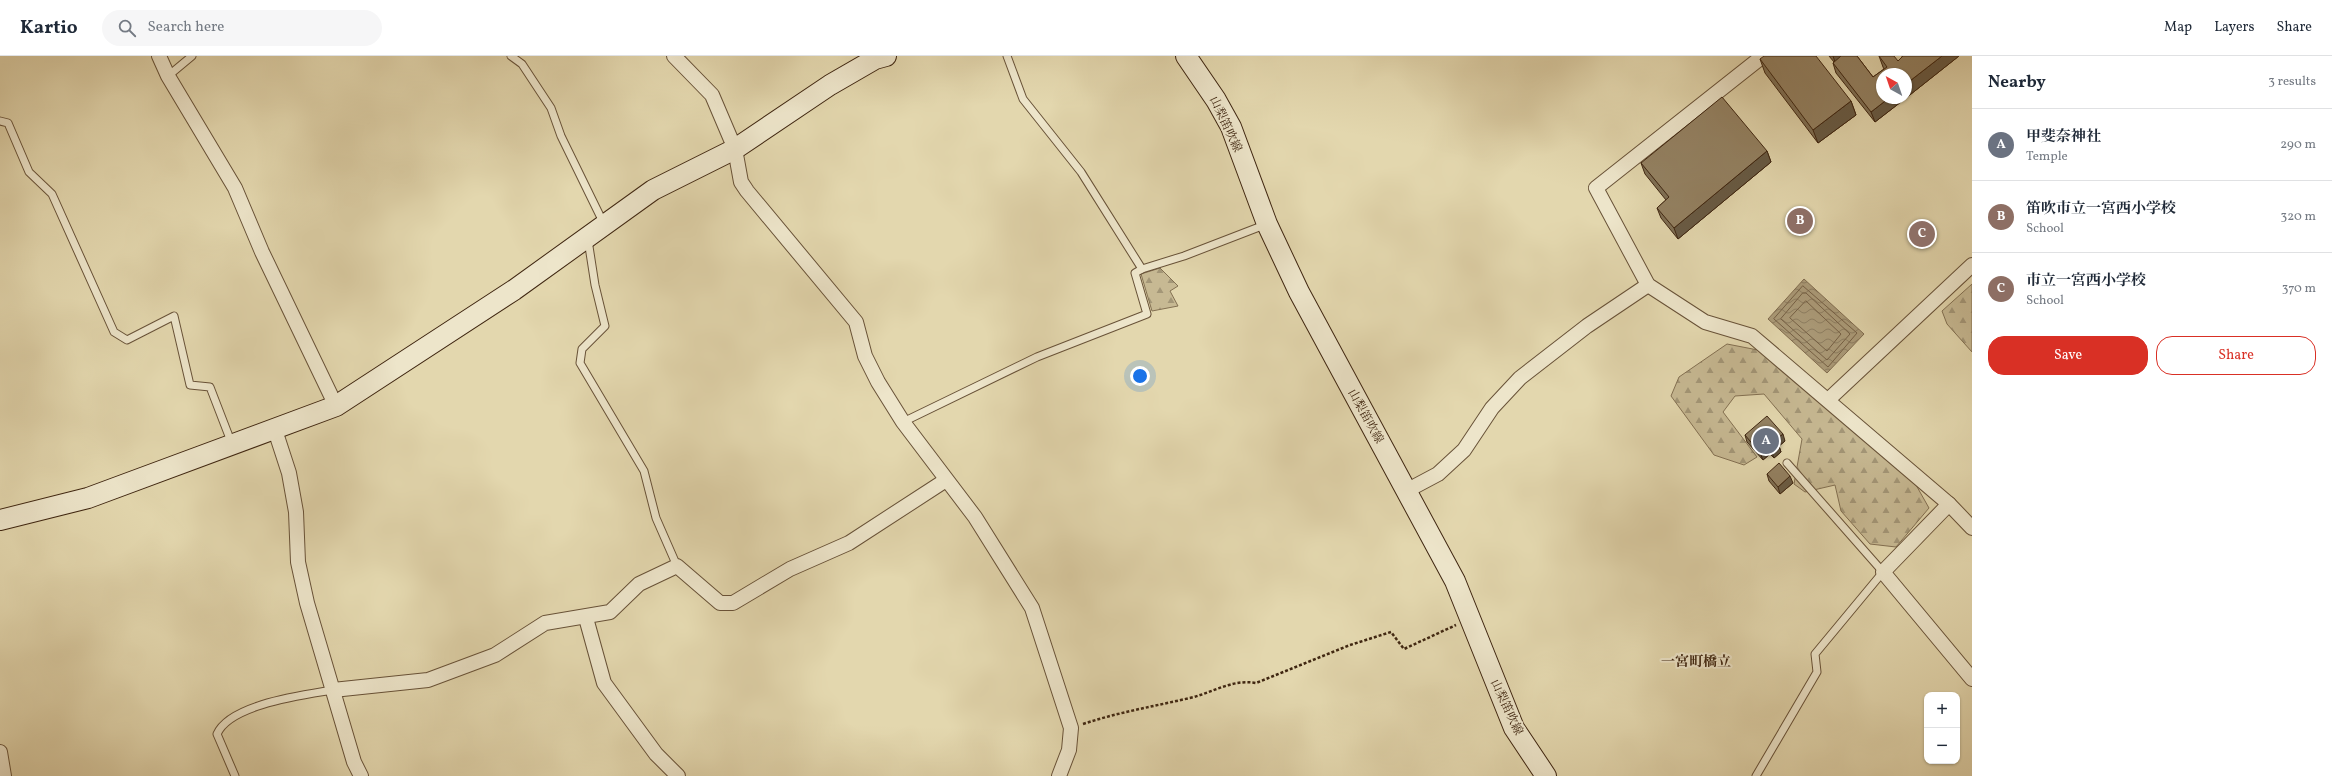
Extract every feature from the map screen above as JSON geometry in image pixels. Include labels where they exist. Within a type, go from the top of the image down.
[{"type":"street","points":[[159,56],[168,76],[235,188],[262,252],[336,406]]},
{"type":"street","points":[[674,56],[712,95],[735,149],[741,182],[856,322],[865,356],[878,382],[903,422],[975,517],[1032,608],[1071,728],[1069,750],[1059,776]]},
{"type":"street","points":[[0,520],[88,498],[233,446],[336,406],[514,290],[653,190],[735,149],[830,86],[875,59],[886,56]]},
{"type":"street","name":"山梨笛吹線","points":[[1186,56],[1216,100],[1230,127],[1267,224],[1299,292],[1455,581],[1514,728],[1546,776]]},
{"type":"street","points":[[1763,56],[1596,188],[1648,285],[1705,322],[1752,336],[1949,504],[1972,528]]},
{"type":"street","points":[[1828,400],[1972,265]]},
{"type":"street","points":[[1406,491],[1438,474],[1464,450],[1492,408],[1520,378],[1588,326],[1648,285]]},
{"type":"street","points":[[275,430],[290,473],[296,512],[298,562],[307,603],[334,690],[354,762],[361,776]]},
{"type":"street","points":[[334,690],[428,680],[495,655],[545,623],[586,618],[610,612],[639,584],[677,566],[720,603],[733,603],[790,569],[848,544],[946,480]]},
{"type":"street","points":[[1949,504],[1883,572],[1972,678]]},
{"type":"street","points":[[586,618],[604,683],[656,754],[678,776]]},
{"type":"street","points":[[0,752],[4,776]]},
{"type":"lane","points":[[168,76],[192,56]]},
{"type":"lane","points":[[511,56],[522,64],[551,108],[561,136],[605,226]]},
{"type":"lane","points":[[1007,56],[1022,99],[1081,172],[1142,268]]},
{"type":"lane","points":[[0,121],[8,123],[29,172],[52,194],[114,332],[127,340],[174,316],[190,385],[210,387],[233,446]]},
{"type":"lane","points":[[903,422],[1038,357],[1147,314],[1135,273],[1142,268],[1184,256],[1267,224]]},
{"type":"lane","points":[[588,238],[595,285],[605,326],[582,348],[580,362],[644,471],[656,518],[677,566]]},
{"type":"lane","points":[[1756,776],[1817,672],[1815,654],[1883,572],[1786,462]]},
{"type":"lane","points":[[235,776],[217,734],[220,726],[244,712],[287,698],[334,690]]},
{"type":"path","points":[[1071,728],[1115,713],[1194,697],[1243,681],[1256,683],[1350,645],[1391,632],[1404,649],[1471,618]]},
{"type":"green space","points":[[1160,268],[1178,286],[1170,291],[1178,306],[1152,311],[1141,274]]},
{"type":"green space","points":[[1972,284],[1972,352],[1947,324],[1942,311]]},
{"type":"green space","points":[[1727,344],[1763,351],[1916,485],[1929,508],[1896,547],[1870,544],[1841,511],[1835,485],[1805,492],[1794,484],[1802,439],[1764,394],[1735,396],[1723,412],[1757,457],[1744,465],[1714,455],[1671,396],[1679,377]]},
{"type":"water","points":[[1804,279],[1864,334],[1827,373],[1768,319]]},
{"type":"building","points":[[1764,56],[1816,56],[1851,101],[1813,130],[1760,59]]},
{"type":"building","points":[[1841,56],[1857,56],[1873,77],[1876,75],[1876,104],[1881,104],[1871,112],[1833,63]]},
{"type":"building","points":[[1879,56],[1894,56],[1898,61],[1903,56],[1942,56],[1912,79],[1912,68],[1886,68],[1887,67]]},
{"type":"building","points":[[1722,97],[1767,151],[1674,228],[1657,208],[1669,197],[1641,163]]},
{"type":"building","points":[[1767,416],[1783,434],[1775,440],[1779,445],[1771,451],[1768,447],[1760,453],[1745,435]]},
{"type":"building","points":[[1779,463],[1790,476],[1778,487],[1767,474]]},
{"type":"place","name":"笛吹市立一宮西小学校","points":[[1800,221]]},
{"type":"place","name":"市立一宮西小学校","points":[[1922,234]]},
{"type":"place","name":"甲斐奈神社","points":[[1766,441]]},
{"type":"district","name":"一宮町橋立","points":[[1696,661]]}]
